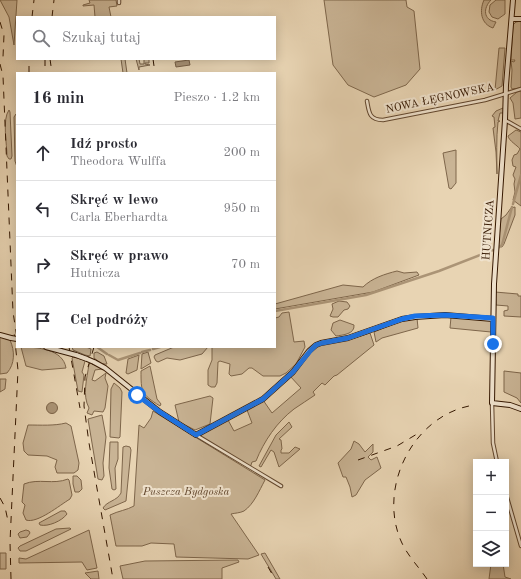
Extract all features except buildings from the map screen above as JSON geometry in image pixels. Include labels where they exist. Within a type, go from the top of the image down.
[{"type":"street","name":"HUTNICZA","points":[[496,459],[493,443],[492,403],[493,318],[510,22],[512,19],[513,0]]},
{"type":"street","points":[[512,19],[521,19]]},
{"type":"street","points":[[506,94],[521,89]]},
{"type":"street","name":"NOWA ŁĘGNOWSKA","points":[[367,101],[371,116],[374,119],[383,120],[485,100],[506,94]]},
{"type":"street","points":[[505,120],[521,129]]},
{"type":"street","points":[[196,435],[263,399],[293,372],[316,345],[348,338],[402,319],[415,316],[445,315],[493,318]]},
{"type":"street","points":[[0,335],[16,339]]},
{"type":"street","points":[[50,348],[76,355],[105,368],[160,412],[280,486]]},
{"type":"street","points":[[492,403],[510,405],[521,409]]},
{"type":"street","points":[[506,495],[521,546]]},
{"type":"green space","points":[[0,0],[17,0],[14,45],[9,17]]},
{"type":"green space","points":[[89,0],[116,0],[117,6],[109,7],[111,16],[95,16],[94,5],[83,6],[90,3]]},
{"type":"green space","points":[[324,0],[406,0],[407,7],[414,11],[420,69],[406,85],[374,97],[348,85],[333,65]]},
{"type":"green space","points":[[484,0],[491,0],[488,3],[486,13],[489,19],[496,22],[493,28],[486,23],[482,17],[482,4]]},
{"type":"green space","points":[[496,0],[505,0],[505,14],[498,19],[492,17],[489,12],[490,5]]},
{"type":"green space","points":[[521,21],[521,88],[512,89],[511,61],[514,62],[515,60],[511,60],[513,25],[516,22]]},
{"type":"green space","points":[[499,48],[505,48],[502,86],[495,90]]},
{"type":"green space","points":[[121,60],[125,60],[127,72],[123,72]]},
{"type":"green space","points":[[136,60],[139,60],[140,64],[144,64],[144,60],[149,60],[149,63],[145,64],[150,65],[139,67],[139,70]]},
{"type":"green space","points":[[521,91],[521,118],[515,119],[513,103],[510,98],[517,92]]},
{"type":"green space","points":[[503,108],[504,113],[500,113],[498,121],[500,121],[498,122],[497,135],[497,174],[493,128],[495,127],[494,117],[492,116],[496,111]]},
{"type":"green space","points":[[9,110],[11,159],[7,156],[5,132],[6,119]]},
{"type":"green space","points":[[16,114],[16,164],[15,161],[14,117]]},
{"type":"green space","points":[[516,130],[521,132],[521,206],[513,200],[515,192],[515,179],[513,175],[516,167],[513,166],[512,160],[514,155],[517,154],[520,149],[510,140],[508,136]]},
{"type":"green space","points":[[456,150],[456,183],[451,189],[449,188],[443,153]]},
{"type":"green space","points":[[515,207],[515,215],[504,244],[502,247],[498,246],[501,219],[511,208]]},
{"type":"green space","points":[[397,271],[404,273],[417,272],[419,275],[373,292],[276,309],[276,304],[343,285],[363,287],[383,275]]},
{"type":"green space","points":[[495,292],[518,294],[518,296],[521,296],[521,317],[504,316],[504,311],[508,310],[508,306],[496,305]]},
{"type":"green space","points":[[339,301],[347,302],[350,306],[338,317],[330,316],[333,309],[332,304]]},
{"type":"green space","points":[[289,312],[294,342],[304,341],[305,347],[296,364],[280,376],[263,376],[252,368],[249,368],[242,374],[231,376],[229,374],[230,364],[220,361],[218,362],[217,383],[215,387],[208,385],[208,370],[212,360],[212,348],[276,348],[276,318],[279,317],[282,313]]},
{"type":"green space","points":[[451,317],[491,320],[491,332],[450,328]]},
{"type":"green space","points":[[417,318],[418,328],[382,338],[376,342],[374,332],[403,320]]},
{"type":"green space","points":[[340,320],[354,325],[354,328],[348,334],[336,336],[331,330],[333,323]]},
{"type":"green space","name":"Puszcza Bydgoska","points":[[370,333],[374,345],[334,376],[325,385],[322,383],[313,392],[315,395],[288,414],[267,439],[256,461],[252,462],[250,468],[201,437],[201,434],[228,420],[234,431],[252,423],[247,410],[263,400],[272,413],[301,388],[290,376],[302,364],[311,350],[321,344],[351,339]]},
{"type":"green space","points":[[0,337],[10,340],[13,349],[13,362],[7,373],[0,374]]},
{"type":"green space","points":[[21,348],[48,350],[55,353],[64,362],[66,368],[42,370],[26,366]]},
{"type":"green space","points":[[72,348],[88,348],[91,349],[90,356],[85,355],[73,350]]},
{"type":"green space","points":[[172,348],[207,348],[202,354],[180,360],[167,358],[158,362],[154,357],[155,355]]},
{"type":"green space","points":[[97,352],[104,356],[107,364],[102,364],[94,358],[94,353]]},
{"type":"green space","points":[[148,352],[151,363],[141,369],[142,354]]},
{"type":"green space","points":[[139,355],[137,370],[128,374],[126,373],[128,359]]},
{"type":"green space","points":[[73,357],[85,361],[82,372],[84,375],[82,392],[78,391]]},
{"type":"green space","points":[[91,363],[102,369],[95,370],[92,380],[95,381],[106,373],[105,378],[108,386],[105,408],[103,412],[94,411],[92,415],[87,413],[89,408],[85,392],[89,364]]},
{"type":"green space","points":[[150,366],[157,399],[161,404],[160,406],[143,392],[141,384],[141,371]]},
{"type":"green space","points":[[504,371],[521,373],[521,403],[517,398],[504,392]]},
{"type":"green space","points":[[0,379],[6,379],[5,389],[0,392]]},
{"type":"green space","points":[[114,383],[122,392],[119,438],[110,437],[111,389]]},
{"type":"green space","points":[[210,396],[213,398],[210,424],[195,430],[179,422],[175,405]]},
{"type":"green space","name":"Puszcza Bydgoska","points":[[153,411],[265,480],[248,508],[242,512],[231,514],[259,555],[248,559],[176,557],[174,544],[151,543],[142,546],[116,546],[110,515],[134,506],[139,425],[144,428],[151,418]]},
{"type":"green space","points":[[102,415],[106,437],[103,463],[104,476],[102,480],[98,479],[88,419]]},
{"type":"green space","points":[[289,422],[292,427],[279,439],[281,440],[281,453],[289,453],[295,447],[300,449],[279,467],[274,452],[271,450],[261,467],[259,466],[276,435]]},
{"type":"green space","points":[[66,423],[71,426],[79,463],[78,470],[74,473],[57,473],[55,467],[57,460],[47,456],[28,455],[24,451],[23,443],[28,425],[52,425]]},
{"type":"green space","points":[[354,441],[359,444],[365,452],[373,444],[373,452],[368,457],[371,460],[377,457],[381,468],[365,480],[356,495],[352,497],[346,477],[343,477],[338,463],[351,449]]},
{"type":"green space","points":[[110,442],[118,442],[118,459],[115,468],[116,489],[114,490],[112,489],[109,468]]},
{"type":"green space","points":[[123,447],[130,447],[131,450],[126,501],[105,510],[103,508],[117,498],[121,493]]},
{"type":"green space","points":[[73,476],[77,476],[81,480],[82,489],[79,492],[75,492]]},
{"type":"green space","points":[[68,479],[72,495],[70,499],[42,517],[26,520],[23,513],[25,505],[22,502],[24,484],[30,482],[62,481]]},
{"type":"green space","points":[[61,511],[65,511],[67,514],[62,519],[51,524],[40,525],[39,523]]},
{"type":"green space","points":[[56,529],[71,529],[26,551],[20,551],[18,548]]},
{"type":"green space","points":[[26,530],[30,533],[27,537],[20,538],[18,534]]},
{"type":"green space","points":[[89,530],[97,568],[87,570],[82,562],[19,563],[19,558],[26,559]]},
{"type":"green space","points":[[0,553],[6,553],[6,569],[0,569]]},
{"type":"green space","points":[[265,553],[280,579],[276,579],[261,554]]},
{"type":"green space","points":[[238,560],[239,562],[222,568],[222,579],[123,579],[120,566],[145,561]]},
{"type":"green space","points":[[491,567],[503,567],[505,577],[511,579],[489,579]]},
{"type":"green space","points":[[98,571],[99,579],[91,579],[85,573]]},
{"type":"shaded area","points":[[189,60],[190,65],[176,67],[175,62]]},
{"type":"shaded area","points":[[50,403],[54,403],[56,404],[56,412],[50,413],[47,410],[47,406]]},
{"type":"waterway","points":[[513,204],[521,175]]},
{"type":"waterway","points":[[498,248],[502,245],[512,207]]},
{"type":"waterway","points":[[276,311],[366,295],[439,271],[493,250]]},
{"type":"waterway","points":[[98,348],[107,354]]},
{"type":"waterway","points":[[142,352],[150,350]]},
{"type":"waterway","points":[[109,355],[118,360],[140,353]]},
{"type":"railway","points":[[32,16],[34,0]]},
{"type":"railway","points":[[52,16],[54,0]]},
{"type":"railway","points":[[0,22],[4,35],[3,57]]},
{"type":"railway","points":[[29,60],[29,72]]},
{"type":"railway","points":[[45,60],[45,72]]},
{"type":"railway","points":[[50,60],[52,72]]},
{"type":"railway","points":[[153,60],[155,72]]},
{"type":"railway","points":[[0,64],[3,76],[13,312],[16,332]]},
{"type":"railway","points":[[11,579],[10,542],[18,370],[14,332]]},
{"type":"railway","points":[[69,348],[80,408]]},
{"type":"railway","points":[[94,348],[85,377],[84,406],[113,579]]},
{"type":"railway","points":[[427,579],[409,556],[401,541],[395,520],[394,499],[397,478],[405,458],[416,440],[431,425],[449,413],[469,406]]},
{"type":"railway","points":[[358,460],[397,446],[417,434]]},
{"type":"railway","points":[[0,498],[5,507],[8,521]]},
{"type":"railway","points":[[268,567],[275,579]]},
{"type":"route","points":[[137,395],[196,435],[249,408],[263,399],[293,372],[309,351],[316,345],[322,343],[348,338],[402,319],[419,316],[445,315],[493,318],[493,344]]}]
